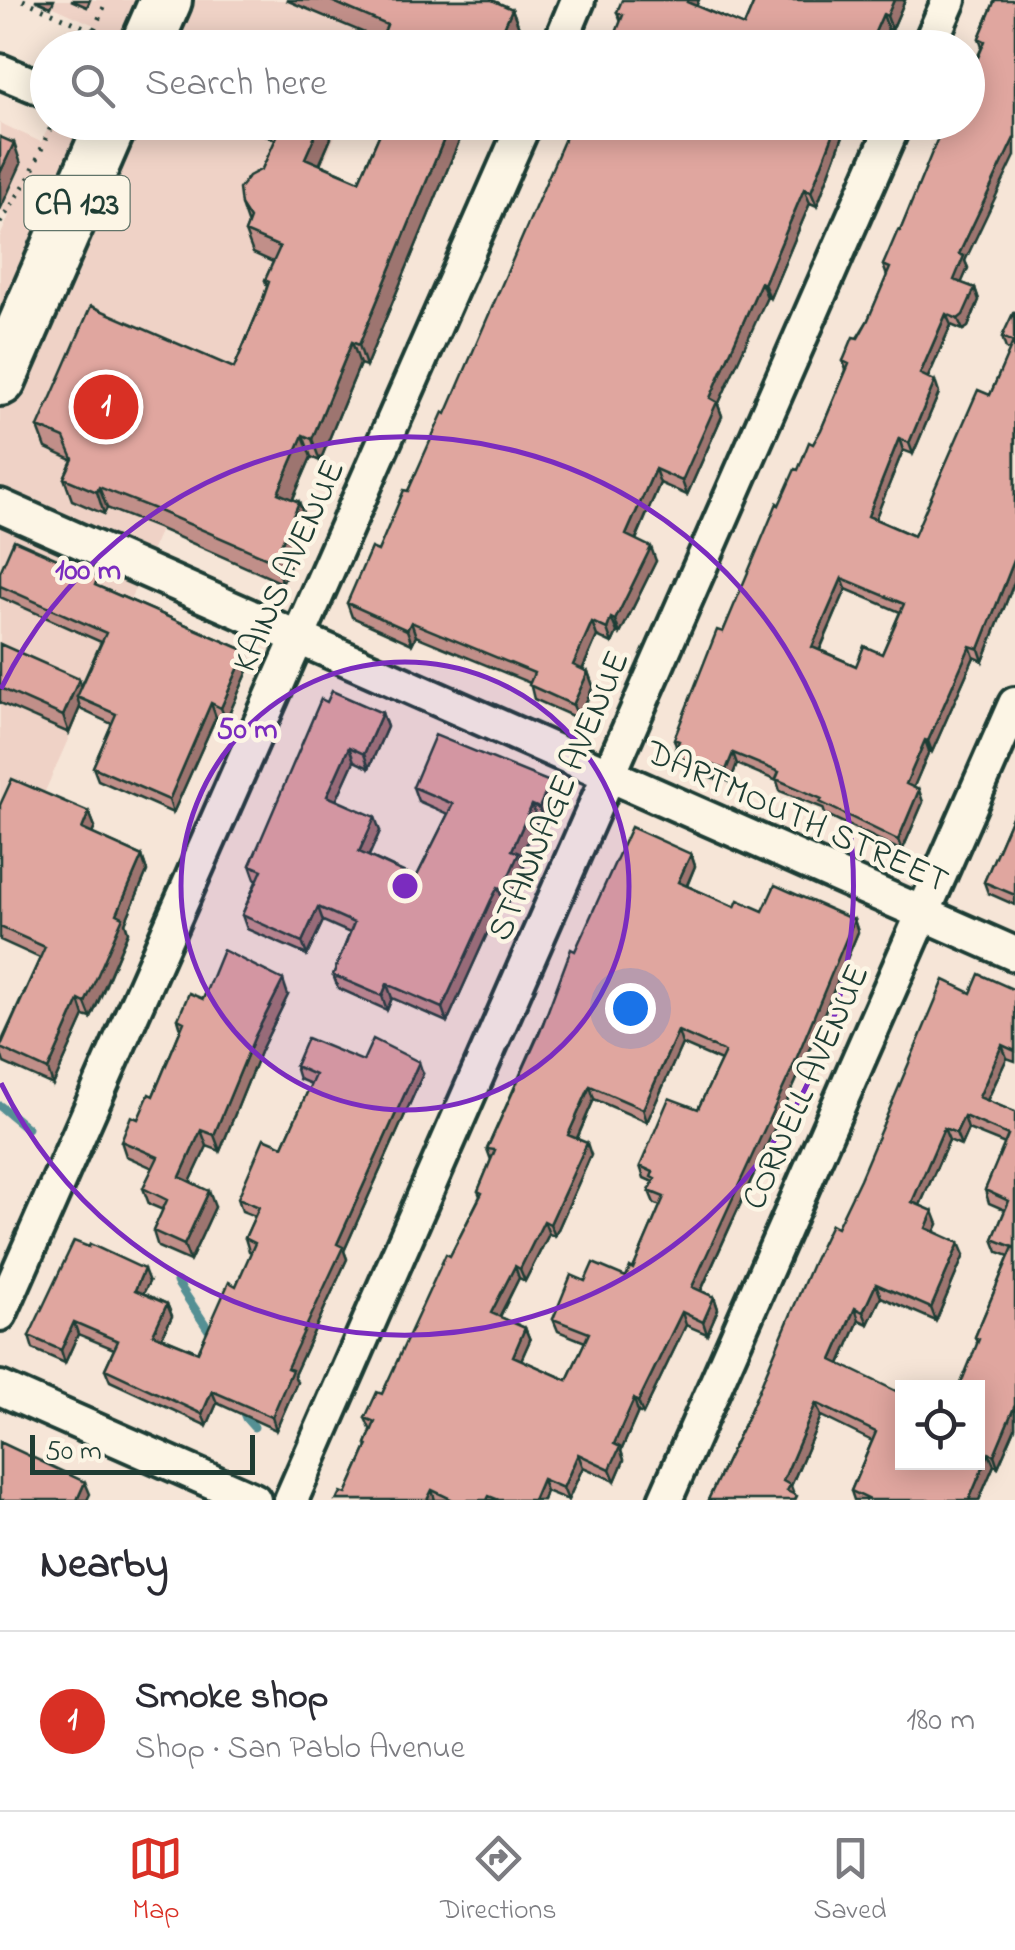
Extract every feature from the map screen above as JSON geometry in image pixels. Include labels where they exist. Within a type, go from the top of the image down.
[{"type":"main road","points":[[153,30],[166,0]]},
{"type":"main road","name":"CA 123","points":[[0,380],[104,140]]},
{"type":"street","points":[[566,30],[578,0]]},
{"type":"street","points":[[936,30],[949,0]]},
{"type":"street","points":[[0,71],[30,84]]},
{"type":"street","name":"KAINS AVENUE","points":[[0,1314],[517,140]]},
{"type":"street","name":"STANNAGE AVENUE","points":[[291,1500],[887,140]]},
{"type":"street","name":"DARTMOUTH STREET","points":[[0,506],[1015,954]]},
{"type":"street","name":"CORNELL AVENUE","points":[[666,1500],[1015,704]]},
{"type":"street","points":[[0,1388],[254,1500]]},
{"type":"path","points":[[23,0],[92,30]]},
{"type":"path","points":[[94,30],[107,0]]},
{"type":"path","points":[[0,222],[28,178],[45,140]]},
{"type":"shaded area","points":[[38,0],[395,0],[382,30],[92,30],[94,25]]},
{"type":"shaded area","points":[[0,123],[41,142],[333,140],[0,893],[0,237],[9,216],[0,211]]},
{"type":"building","points":[[329,0],[492,0],[512,9],[503,30],[385,30],[387,25]]},
{"type":"building","points":[[622,0],[688,0],[744,26],[755,0],[894,0],[876,30],[617,30],[623,15],[617,12]]},
{"type":"building","points":[[995,0],[1015,0],[1015,136],[959,254],[964,256],[954,280],[975,288],[963,315],[958,319],[946,314],[920,374],[935,381],[909,443],[899,438],[868,516],[914,536],[978,390],[990,395],[1013,342],[1002,337],[1014,311],[1015,558],[979,649],[970,646],[906,784],[919,790],[898,840],[776,779],[779,772],[733,753],[726,770],[683,759],[675,751],[679,741],[674,739],[717,630],[723,632],[777,503],[795,469],[798,470],[809,442],[813,444],[821,430],[849,364],[843,361],[853,337],[858,338],[868,320],[890,268],[883,265],[937,140],[985,140],[982,30]],"holes":[[[842,578],[904,604],[882,654],[864,646],[856,666],[812,647]]]},
{"type":"building","points":[[0,137],[14,143],[0,173]]},
{"type":"building","points":[[275,140],[313,140],[305,158],[359,181],[377,140],[444,140],[359,345],[352,342],[312,439],[303,435],[278,493],[299,502],[274,561],[99,487],[97,492],[64,478],[73,459],[64,438],[38,427],[91,306],[234,368],[280,247],[245,232],[250,219],[241,205],[239,189],[249,176],[262,169]]},
{"type":"building","points":[[564,140],[831,140],[811,192],[804,189],[710,398],[717,402],[682,481],[655,469],[626,535],[651,547],[615,620],[611,618],[607,629],[592,622],[573,665],[588,672],[573,705],[529,685],[534,673],[411,622],[407,630],[347,603],[371,548],[378,551],[404,490],[408,491],[443,412],[446,414]]},
{"type":"building","points":[[14,540],[98,577],[95,585],[246,651],[221,708],[211,703],[169,800],[93,767],[116,714],[77,697],[106,633],[0,586],[0,572]]},
{"type":"building","points":[[0,644],[79,679],[63,716],[0,688]]},
{"type":"building","points":[[332,691],[382,713],[364,754],[349,747],[327,796],[375,817],[359,852],[416,878],[453,804],[413,787],[435,735],[550,782],[539,808],[532,805],[512,850],[519,853],[503,889],[498,887],[491,900],[442,1008],[387,984],[382,996],[333,975],[354,923],[318,907],[302,942],[242,915],[262,870],[250,865],[321,699],[327,702]]},
{"type":"building","points":[[12,779],[89,812],[82,829],[142,856],[117,914],[123,917],[96,979],[85,1003],[79,1000],[48,1070],[0,1048],[45,947],[0,927],[0,805]]},
{"type":"building","points":[[1015,810],[1015,895],[984,882]]},
{"type":"building","points":[[631,827],[691,854],[678,882],[735,907],[738,900],[763,911],[775,885],[854,920],[792,1069],[692,1287],[714,1297],[703,1322],[682,1312],[638,1402],[634,1399],[614,1444],[620,1447],[610,1469],[578,1454],[563,1488],[542,1479],[533,1500],[499,1500],[489,1496],[487,1500],[453,1500],[432,1490],[427,1500],[337,1500],[341,1492],[346,1494],[368,1445],[375,1422],[365,1418],[377,1392],[382,1394],[446,1254],[450,1256],[482,1193],[478,1191],[495,1150],[487,1149],[540,1032],[571,949],[575,951]],"holes":[[[678,1031],[725,1052],[698,1109],[669,1098],[640,1166],[653,1172],[651,1177],[655,1179],[649,1191],[664,1197],[633,1269],[630,1267],[626,1277],[593,1263],[585,1281],[571,1275],[553,1319],[589,1333],[567,1380],[513,1356],[525,1328],[491,1313],[515,1266],[520,1269],[544,1221],[550,1224],[587,1143],[568,1135],[590,1086],[643,1109]]]},
{"type":"building","points":[[223,950],[283,980],[214,1135],[201,1130],[180,1177],[209,1191],[184,1245],[153,1231],[167,1200],[143,1188],[158,1157],[121,1141],[131,1116],[138,1119],[149,1094],[153,1096],[184,1022],[178,1019],[189,993],[203,999]]},
{"type":"building","points":[[979,974],[1015,990],[1015,1051],[1002,1045],[979,1097],[1015,1112],[1015,1405],[994,1455],[989,1453],[985,1462],[985,1380],[962,1380],[979,1339],[975,1337],[1013,1247],[993,1239],[1009,1201],[985,1190],[1008,1135],[964,1116],[956,1133],[944,1128],[912,1202],[933,1211],[926,1228],[959,1243],[931,1308],[876,1284],[863,1312],[855,1308],[832,1360],[895,1391],[895,1470],[982,1470],[969,1500],[870,1500],[851,1491],[876,1432],[816,1403],[783,1481],[790,1485],[787,1491],[797,1496],[795,1500],[708,1500],[812,1264],[831,1224],[837,1227],[860,1179],[944,980],[971,993]]},
{"type":"building","points":[[307,1038],[363,1061],[373,1039],[419,1062],[337,1244],[343,1247],[287,1368],[292,1370],[272,1417],[212,1391],[202,1414],[105,1369],[118,1341],[74,1322],[61,1350],[29,1336],[74,1241],[89,1247],[90,1244],[144,1269],[135,1290],[167,1304],[153,1334],[198,1352],[229,1282],[236,1286],[255,1243],[245,1238],[259,1207],[238,1198],[264,1138],[283,1146],[315,1075],[295,1066]]},
{"type":"building","points":[[0,1442],[85,1482],[77,1500],[0,1500]]},
{"type":"waterway","points":[[0,1106],[27,1128]]},
{"type":"waterway","points":[[177,1282],[212,1335]]},
{"type":"waterway","points":[[240,1404],[254,1427]]},
{"type":"place","name":"Smoke shop","points":[[106,407]]}]
